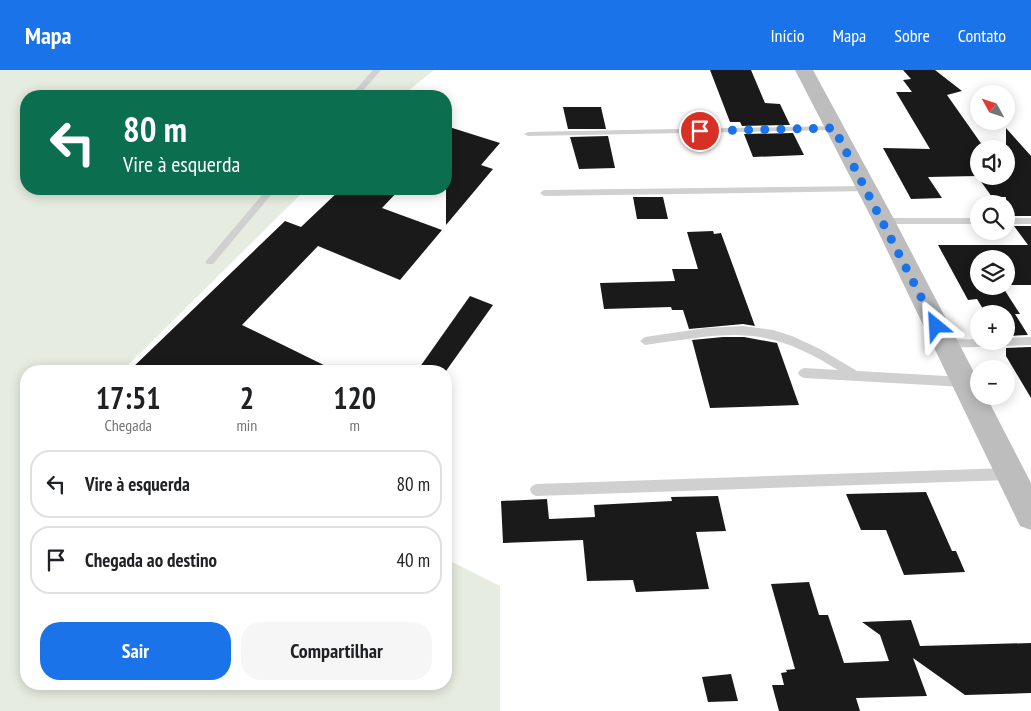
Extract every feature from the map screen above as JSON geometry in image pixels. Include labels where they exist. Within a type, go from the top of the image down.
[{"type":"street","points":[[804,70],[884,221],[1031,515]]},
{"type":"lane","points":[[359,90],[377,70]]},
{"type":"lane","points":[[528,134],[834,128]]},
{"type":"lane","points":[[544,193],[867,190]]},
{"type":"lane","points":[[210,262],[267,195]]},
{"type":"lane","points":[[884,221],[970,221]]},
{"type":"lane","points":[[1015,221],[1031,221]]},
{"type":"lane","points":[[645,341],[716,331],[744,330],[770,334],[802,344],[855,376]]},
{"type":"lane","points":[[945,344],[1031,341]]},
{"type":"lane","points":[[804,373],[964,382]]},
{"type":"lane","points":[[536,490],[1010,474]]},
{"type":"shaded area","points":[[0,70],[434,70],[409,90],[20,90],[20,195],[300,195],[128,365],[20,365],[20,690],[452,690],[452,562],[500,586],[500,711],[0,711]]},
{"type":"building","points":[[710,70],[751,70],[765,103],[780,104],[790,125],[742,126],[740,122],[730,122]]},
{"type":"building","points":[[903,70],[935,70],[962,91],[947,95],[979,140],[970,140],[970,176],[928,177],[942,198],[911,199],[883,148],[930,149],[896,92],[912,92],[903,80],[911,79]]},
{"type":"building","points":[[563,107],[601,107],[606,129],[568,129]]},
{"type":"building","points":[[452,128],[500,143],[481,165],[493,169],[446,225],[446,195],[452,195]]},
{"type":"building","points":[[1006,130],[1008,130],[1031,156],[1031,216],[1015,216],[1015,195],[991,195],[983,185],[1015,185],[1015,140],[1006,140]]},
{"type":"building","points":[[793,133],[804,155],[753,157],[744,134]]},
{"type":"building","points":[[608,136],[615,168],[579,169],[570,137]]},
{"type":"building","points":[[335,195],[394,195],[382,208],[442,230],[400,280],[318,246],[242,325],[324,365],[135,365],[285,221],[301,227]]},
{"type":"building","points":[[633,197],[663,197],[668,219],[637,219]]},
{"type":"building","points":[[1015,226],[1031,226],[1031,285],[1015,285],[1015,250],[970,250],[970,295],[1008,295],[1014,305],[981,305],[977,299],[968,300],[938,245],[1028,245]]},
{"type":"building","points":[[713,231],[714,234],[721,233],[755,326],[743,324],[689,329],[683,310],[672,310],[671,307],[604,309],[600,283],[675,281],[672,269],[698,269],[687,232]]},
{"type":"building","points":[[470,296],[493,305],[450,365],[421,365]]},
{"type":"building","points":[[1015,306],[1020,314],[1015,314]]},
{"type":"building","points":[[1015,314],[1028,335],[1015,336]]},
{"type":"building","points":[[744,337],[777,343],[799,405],[710,408],[692,340]]},
{"type":"building","points":[[1031,347],[1031,398],[1015,371],[1015,360],[1008,360],[1006,356],[1006,350],[1015,350],[1015,348]]},
{"type":"building","points":[[926,492],[952,551],[956,551],[965,572],[904,575],[886,530],[861,530],[846,494]]},
{"type":"building","points":[[718,496],[726,531],[696,532],[709,589],[636,592],[633,580],[587,581],[583,540],[503,543],[501,501],[547,499],[549,519],[595,517],[594,505],[672,501],[671,497]]},
{"type":"building","points":[[809,582],[819,615],[828,615],[844,663],[889,661],[880,635],[862,622],[911,620],[920,646],[1031,643],[1031,693],[965,695],[913,658],[927,696],[856,698],[860,711],[779,711],[772,685],[784,685],[781,673],[787,672],[786,670],[795,669],[771,584]]},
{"type":"building","points":[[731,674],[738,701],[708,702],[702,677]]},
{"type":"route","points":[[700,131],[834,128],[884,221],[936,326]]}]
